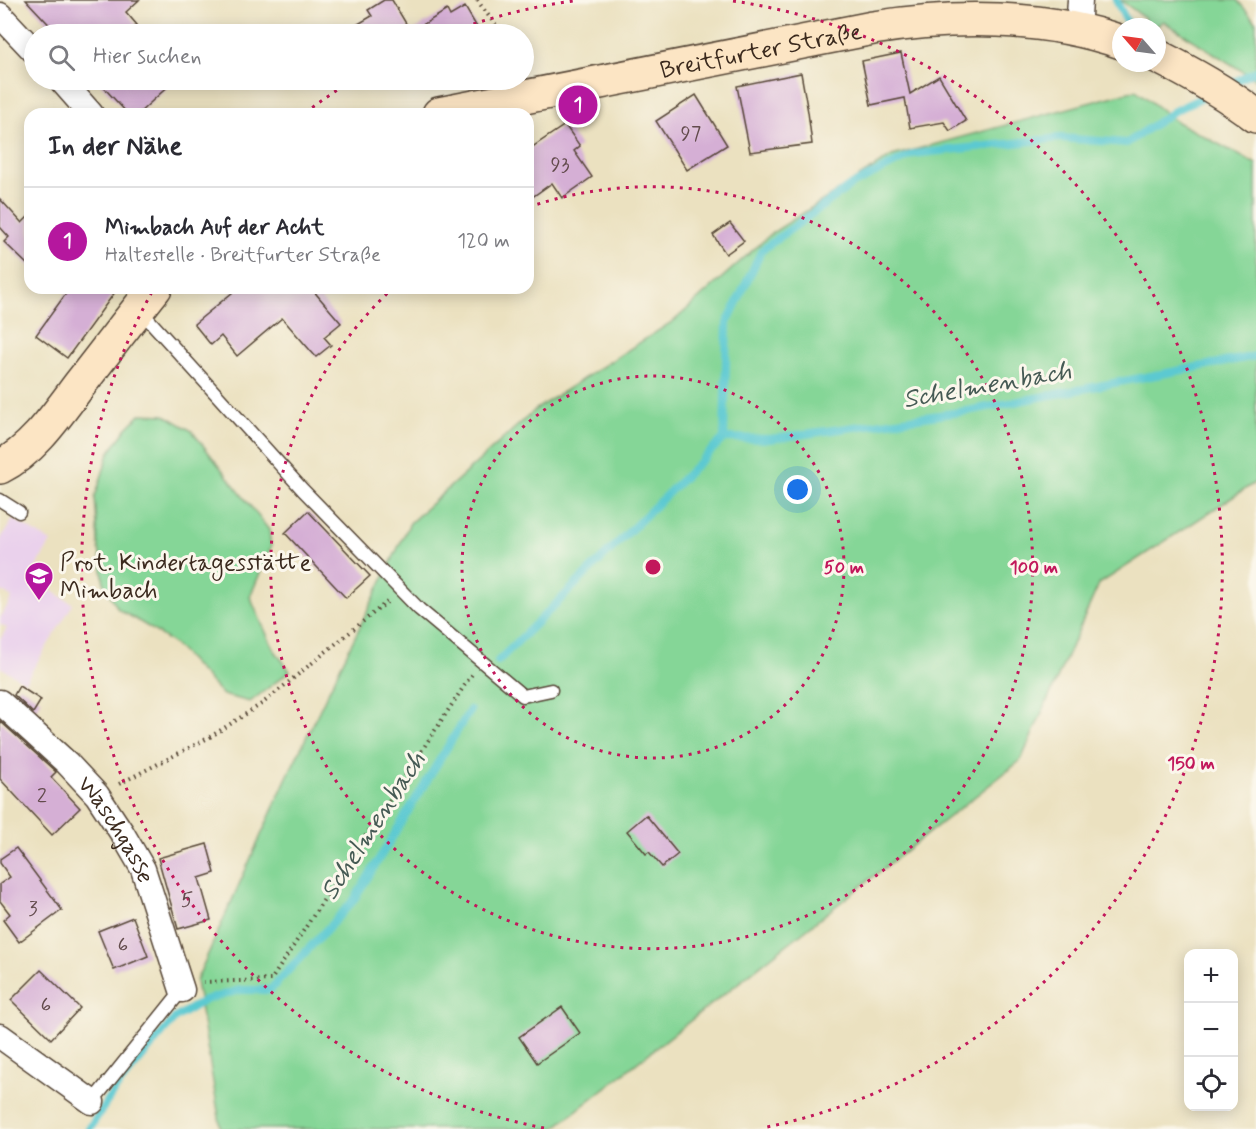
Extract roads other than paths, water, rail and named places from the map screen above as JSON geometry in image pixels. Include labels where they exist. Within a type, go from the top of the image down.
[{"type":"main road","name":"Breitfurter Straße","points":[[469,108],[862,30],[918,21],[986,20],[1038,24],[1079,15],[1112,36]]},
{"type":"main road","points":[[1166,60],[1195,75],[1245,108]]},
{"type":"main road","points":[[0,467],[30,445],[147,298]]},
{"type":"street","points":[[0,15],[24,40]]},
{"type":"street","points":[[70,90],[86,108]]},
{"type":"street","name":"Waschgasse","points":[[0,702],[97,795],[122,832],[143,869],[181,986]]},
{"type":"street","points":[[0,1036],[92,1102]]},
{"type":"lane","points":[[147,298],[303,489],[419,609],[523,696],[551,690]]},
{"type":"lane","points":[[0,500],[19,512]]},
{"type":"lane","points":[[92,1102],[181,986]]},
{"type":"waterway","points":[[1116,0],[1125,18]]},
{"type":"waterway","name":"Schelmenbach","points":[[1228,85],[1256,71]]},
{"type":"waterway","name":"Schelmenbach","points":[[498,661],[724,438],[727,323],[762,250],[850,186],[913,154],[1060,138],[1127,143],[1174,111],[1209,94]]},
{"type":"waterway","name":"Schelmenbach","points":[[724,438],[770,439],[967,411],[1256,356]]},
{"type":"waterway","name":"Schelmenbach","points":[[89,1129],[114,1091],[175,1018],[205,1000],[240,990],[270,990],[354,900],[470,710]]},
{"type":"place","name":"Mimbach Auf der Acht","points":[[578,105]]},
{"type":"place","name":"Prot. Kindertagesstätte Mimbach","points":[[39,602]]}]
